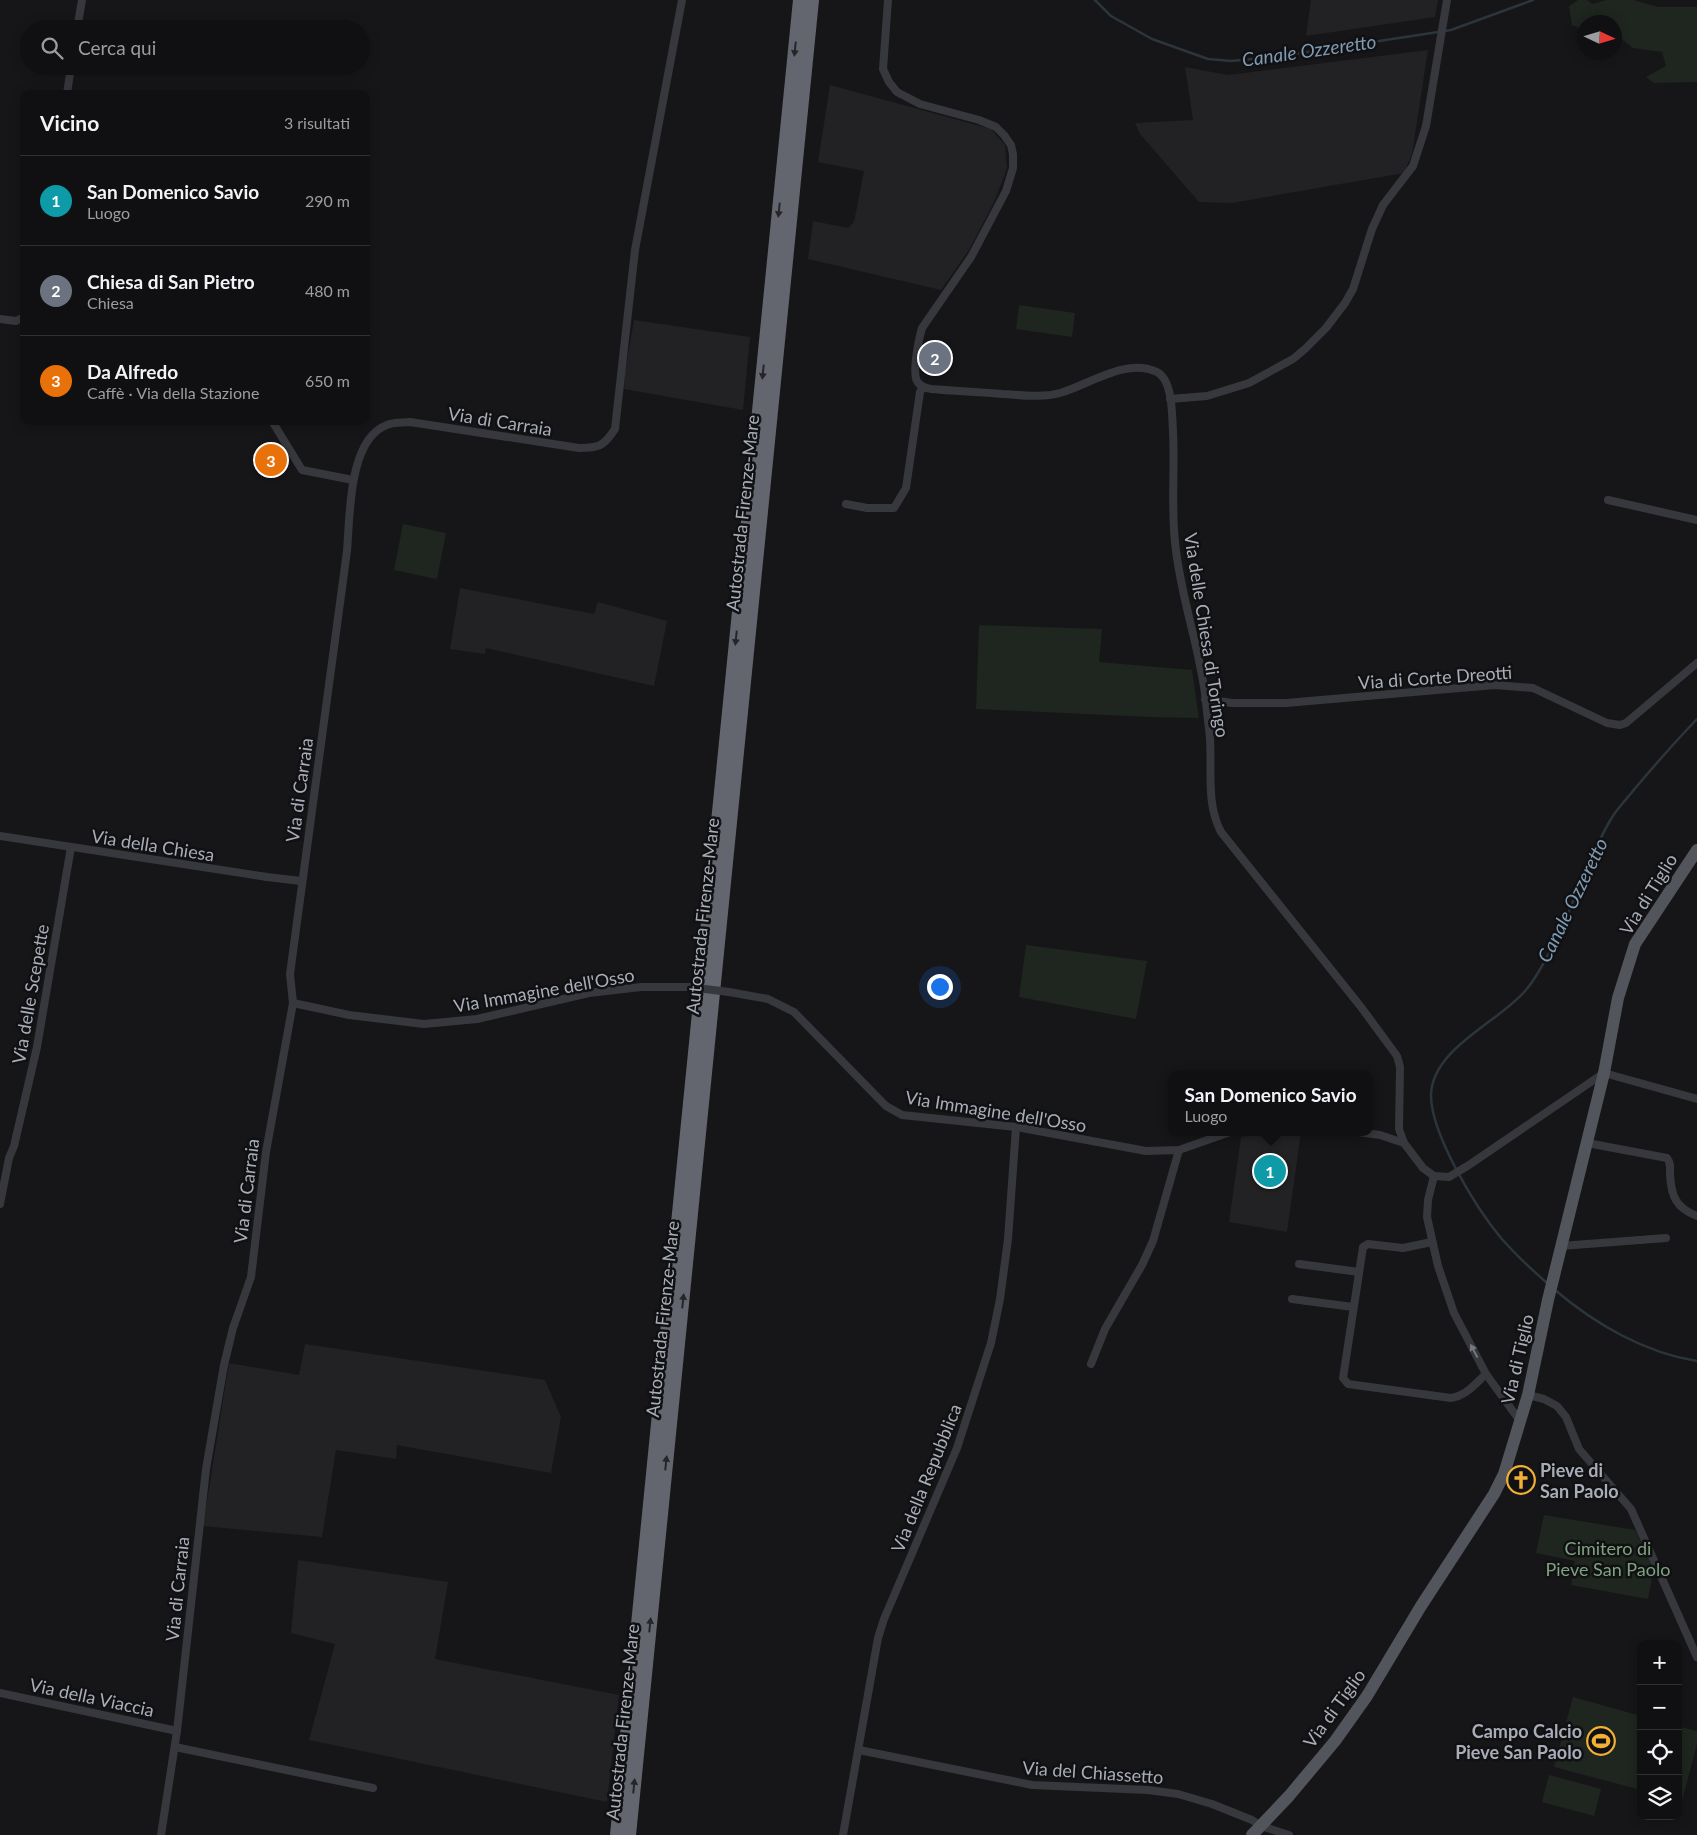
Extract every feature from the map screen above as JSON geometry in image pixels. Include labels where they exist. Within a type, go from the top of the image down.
[{"type":"highway","name":"Autostrada Firenze-Mare","points":[[617,1835],[800,0]]},
{"type":"highway","name":"Autostrada Firenze-Mare","points":[[629,1835],[812,0]]},
{"type":"main road","name":"Via di Tiglio","points":[[1257,1831],[1289,1796],[1368,1696],[1421,1606],[1494,1494],[1504,1474],[1528,1395],[1548,1300],[1604,1073],[1618,998],[1635,944],[1697,850]]},
{"type":"street","points":[[79,20],[82,0]]},
{"type":"street","name":"Via di Carraia","points":[[161,1835],[177,1731],[206,1469],[224,1365],[233,1328],[251,1277],[266,1152],[292,1003],[290,974],[301,881],[324,730],[345,569],[352,480],[358,460],[371,436],[386,425],[410,422],[579,448],[596,448],[608,441],[615,429],[635,250],[682,0]]},
{"type":"street","points":[[846,504],[868,508],[894,508],[906,488],[920,392],[923,387],[915,376],[922,328],[970,257],[1006,191],[1014,168],[1010,145],[996,127],[979,120],[920,104],[897,92],[889,82],[883,69],[888,0]]},
{"type":"street","points":[[1170,399],[1206,396],[1249,383],[1293,359],[1326,328],[1353,289],[1372,229],[1383,206],[1413,166],[1426,126],[1447,0]]},
{"type":"street","points":[[68,90],[70,75]]},
{"type":"street","points":[[0,319],[16,321],[20,320]]},
{"type":"street","name":"Via delle Chiesa di Toringo","points":[[923,387],[1038,396],[1071,390],[1118,370],[1144,368],[1158,372],[1164,379],[1170,399],[1173,438],[1174,541],[1206,699],[1210,739],[1211,796],[1216,822],[1226,839],[1361,1007],[1397,1056],[1400,1067],[1399,1129],[1404,1143],[1423,1168],[1434,1176]]},
{"type":"street","points":[[274,425],[302,470],[352,480]]},
{"type":"street","points":[[1608,500],[1697,520]]},
{"type":"street","name":"Via di Corte Dreotti","points":[[1206,699],[1232,703],[1286,703],[1495,685],[1533,688],[1607,723],[1620,725],[1626,723],[1697,662]]},
{"type":"street","name":"Via della Chiesa","points":[[0,836],[267,878],[301,881]]},
{"type":"street","name":"Via delle Scepette","points":[[0,1204],[8,1158],[14,1146],[37,1047],[71,847]]},
{"type":"street","name":"Via Immagine dell'Osso","points":[[292,1003],[349,1015],[424,1024],[477,1019],[589,993],[641,987],[689,987],[729,992],[768,999],[794,1012],[886,1106],[902,1115],[1016,1127],[1146,1151],[1179,1150],[1219,1136]]},
{"type":"street","points":[[1520,1420],[1486,1374],[1454,1314],[1438,1266],[1427,1209],[1434,1176],[1449,1177],[1469,1165],[1604,1073],[1697,1100]]},
{"type":"street","name":"Via della Repubblica","points":[[843,1835],[878,1638],[884,1618],[957,1448],[991,1343],[1000,1299],[1008,1239],[1016,1127]]},
{"type":"street","points":[[1373,1134],[1404,1143]]},
{"type":"street","points":[[1587,1143],[1667,1158],[1670,1162],[1671,1185],[1676,1198],[1683,1210],[1697,1216]]},
{"type":"street","points":[[1091,1364],[1105,1329],[1124,1299],[1153,1241],[1179,1150]]},
{"type":"street","points":[[1561,1246],[1666,1238]]},
{"type":"street","points":[[1432,1242],[1403,1248],[1368,1244],[1363,1247],[1343,1378],[1348,1384],[1451,1398],[1465,1393],[1486,1374]]},
{"type":"street","points":[[1299,1264],[1358,1272]]},
{"type":"street","points":[[1292,1299],[1353,1307]]},
{"type":"street","points":[[1528,1395],[1544,1399],[1557,1406],[1566,1417],[1579,1449],[1631,1509],[1697,1657]]},
{"type":"street","name":"Via della Viaccia","points":[[0,1693],[177,1731]]},
{"type":"street","points":[[175,1747],[373,1788]]},
{"type":"street","name":"Via del Chiassetto","points":[[859,1750],[1032,1785],[1148,1790],[1178,1794],[1212,1804],[1252,1820],[1257,1831]]},
{"type":"street","points":[[1257,1831],[1289,1835]]},
{"type":"shaded area","points":[[1311,0],[1438,0],[1435,17],[1306,36]]},
{"type":"shaded area","points":[[1428,50],[1412,154],[1404,173],[1232,203],[1199,202],[1140,134],[1135,123],[1193,120],[1185,67],[1228,75]]},
{"type":"shaded area","points":[[830,85],[991,129],[1005,145],[1007,168],[995,200],[969,250],[941,290],[808,259],[813,221],[848,228],[854,222],[864,171],[818,162]]},
{"type":"shaded area","points":[[634,320],[750,337],[743,410],[624,389]]},
{"type":"shaded area","points":[[460,588],[594,614],[598,602],[667,621],[654,686],[486,648],[485,654],[450,649]]},
{"type":"shaded area","points":[[1300,1136],[1287,1232],[1229,1222],[1241,1137]]},
{"type":"shaded area","points":[[305,1344],[545,1380],[561,1417],[551,1473],[397,1445],[396,1459],[336,1450],[322,1537],[203,1526],[229,1363],[299,1375]]},
{"type":"shaded area","points":[[298,1560],[448,1582],[435,1659],[619,1695],[607,1802],[309,1740],[335,1644],[291,1633]]},
{"type":"green space","points":[[1578,0],[1587,0],[1592,4],[1607,0],[1634,0],[1658,7],[1697,7],[1697,82],[1654,83],[1646,77],[1666,66],[1662,52],[1633,48],[1622,39],[1622,15],[1577,15],[1577,27],[1572,25],[1569,6]]},
{"type":"green space","points":[[1019,305],[1075,313],[1072,337],[1016,329]]},
{"type":"green space","points":[[403,524],[446,533],[437,579],[394,570]]},
{"type":"green space","points":[[979,625],[1102,629],[1099,662],[1192,670],[1199,718],[976,709]]},
{"type":"green space","points":[[1026,945],[1147,961],[1136,1019],[1019,997]]},
{"type":"green space","name":"Cimitero di Pieve San Paolo","points":[[1544,1515],[1635,1530],[1654,1568],[1648,1599],[1571,1585],[1575,1561],[1536,1553]]},
{"type":"green space","name":"Campo Calcio Pieve San Paolo","points":[[1573,1697],[1637,1715],[1637,1789],[1554,1767]]},
{"type":"green space","points":[[1682,1727],[1697,1731],[1697,1744],[1682,1801]]},
{"type":"green space","points":[[1549,1775],[1601,1789],[1594,1816],[1542,1802]]},
{"type":"waterway","name":"Canale Ozzeretto","points":[[1095,0],[1111,16],[1152,39],[1208,59],[1231,61],[1275,57],[1451,30],[1533,0]]},
{"type":"waterway","name":"Canale Ozzeretto","points":[[1547,1283],[1501,1238],[1479,1208],[1456,1169],[1438,1129],[1433,1110],[1431,1094],[1435,1078],[1443,1063],[1455,1049],[1514,1002],[1532,982],[1558,937],[1594,852],[1613,816],[1656,764],[1697,719]]},
{"type":"waterway","name":"Canale Ozzeretto","points":[[1555,1290],[1587,1314],[1622,1335],[1658,1351],[1697,1361]]},
{"type":"place","name":"Chiesa di San Pietro","points":[[935,358]]},
{"type":"place","name":"Da Alfredo","points":[[271,460]]},
{"type":"place","name":"San Domenico Savio","points":[[1270,1171]]},
{"type":"place","name":"Pieve di San Paolo","points":[[1521,1480]]},
{"type":"place","name":"Campo Calcio Pieve San Paolo","points":[[1601,1741]]}]
